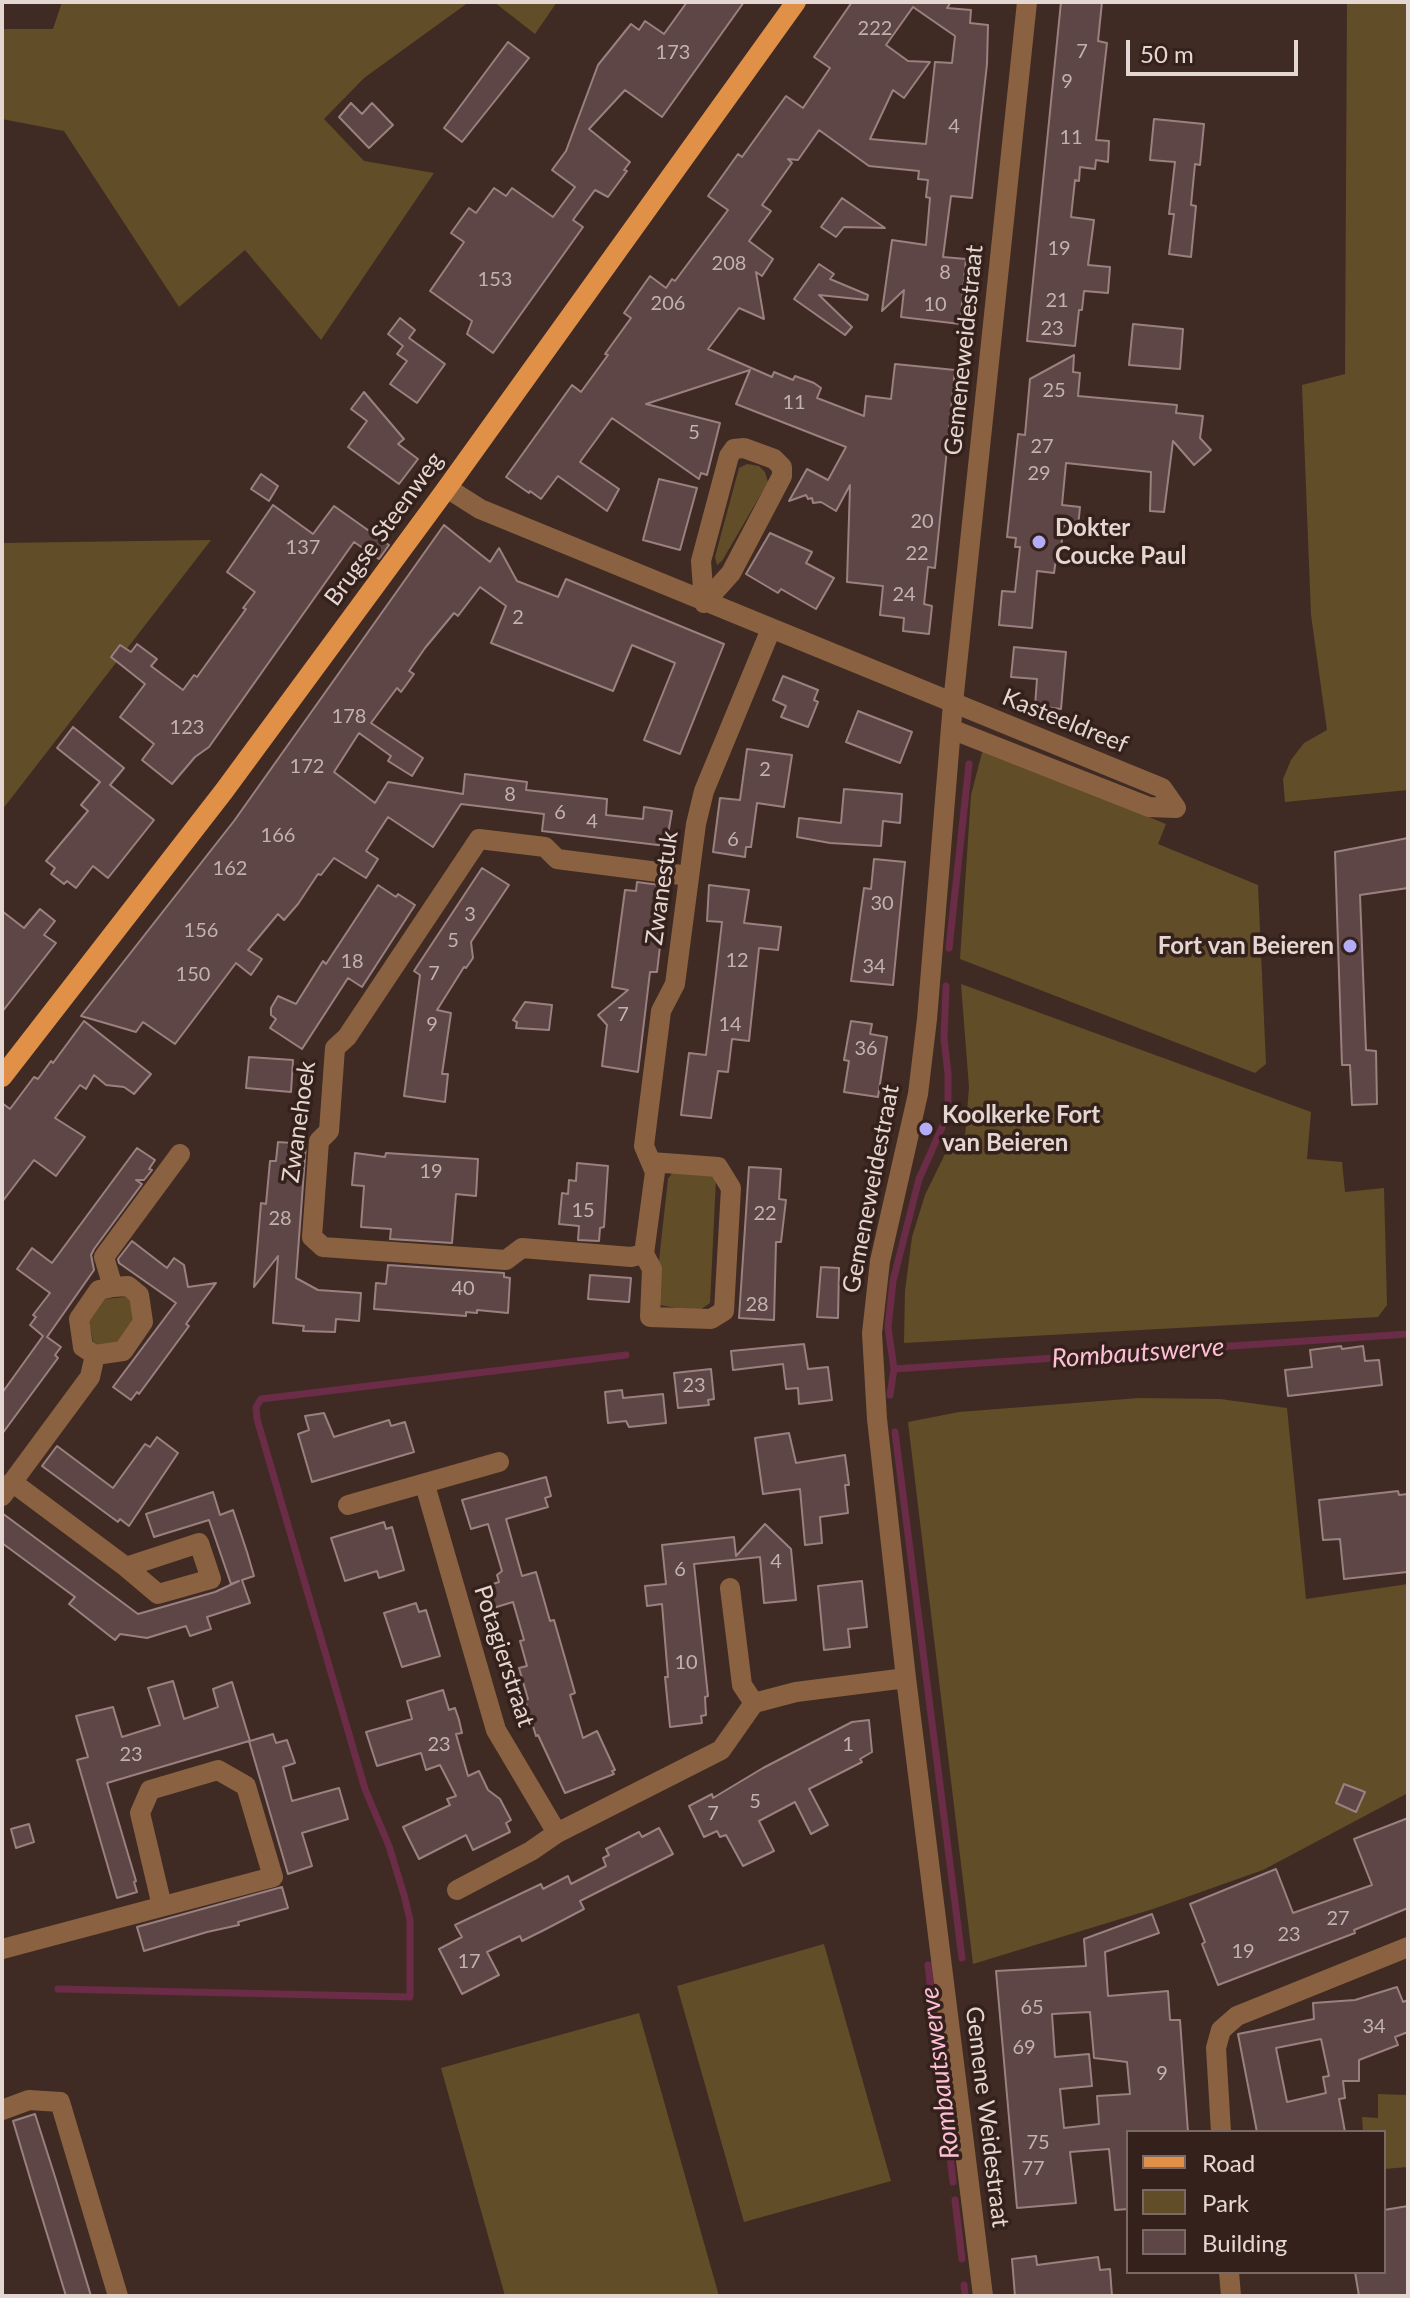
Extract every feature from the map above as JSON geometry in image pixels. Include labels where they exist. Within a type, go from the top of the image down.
[{"type":"main road","name":"Brugse Steenweg","points":[[2,1077],[224,791],[447,488],[796,2]]},
{"type":"street","name":"Gemeneweidestraat","points":[[953,703],[1027,2]]},
{"type":"street","points":[[744,448],[774,459],[782,467],[782,476],[731,573],[704,603],[701,561],[729,456],[734,449],[744,448]]},
{"type":"street","name":"Kasteeldreef","points":[[447,488],[480,509],[704,603],[1162,788],[1176,808],[1149,807],[951,729]]},
{"type":"street","name":"Zwanestuk","points":[[651,1162],[718,1167],[731,1188],[724,1311],[711,1319],[650,1317],[652,1269],[644,1254],[655,1172],[644,1146],[661,1011],[675,984],[704,791],[771,629]]},
{"type":"street","points":[[951,729],[953,703]]},
{"type":"street","name":"Gemeneweidestraat","points":[[923,1802],[877,1419],[872,1333],[880,1261],[918,1094],[951,729]]},
{"type":"street","name":"Zwanehoek","points":[[644,1254],[631,1257],[522,1248],[506,1260],[323,1247],[312,1237],[319,1141],[329,1131],[335,1048],[347,1037],[479,839],[545,847],[557,859],[689,876]]},
{"type":"street","points":[[113,1287],[104,1257],[180,1154]]},
{"type":"street","points":[[128,1286],[139,1295],[143,1322],[123,1351],[95,1355],[83,1347],[79,1319],[99,1290],[128,1286]]},
{"type":"street","points":[[95,1355],[90,1377],[7,1489],[126,1567]]},
{"type":"street","points":[[348,1505],[499,1462]]},
{"type":"street","name":"Potagierstraat","points":[[425,1485],[496,1730],[557,1833]]},
{"type":"street","points":[[730,1588],[742,1685],[754,1703]]},
{"type":"street","points":[[457,1890],[531,1851],[557,1833],[721,1750],[754,1703],[796,1692],[906,1678]]},
{"type":"street","points":[[2,1949],[273,1877],[246,1786],[218,1770],[150,1790],[140,1813],[162,1906]]},
{"type":"street","name":"Gemene Weidestraat","points":[[923,1802],[983,2296]]},
{"type":"street","points":[[1221,2130],[1216,2048],[1221,2030],[1237,2016],[1408,1947]]},
{"type":"street","points":[[2,2110],[29,2100],[60,2102],[118,2296]]},
{"type":"street","points":[[1229,2274],[1231,2296]]},
{"type":"green space","points":[[62,2],[469,2],[364,78],[324,119],[364,161],[434,173],[321,340],[245,250],[179,307],[64,131],[2,119],[2,29],[53,29]]},
{"type":"green space","points":[[494,2],[557,2],[535,34]]},
{"type":"green space","points":[[1347,2],[1408,2],[1408,790],[1285,802],[1283,779],[1291,760],[1304,743],[1327,730],[1311,615],[1302,385],[1345,374]]},
{"type":"green space","points":[[747,464],[759,466],[768,482],[717,565],[715,557],[739,468]]},
{"type":"green space","points":[[211,540],[2,810],[2,543]]},
{"type":"green space","points":[[983,749],[1166,824],[1158,844],[1258,885],[1266,1064],[1255,1073],[960,959],[971,795]]},
{"type":"green space","points":[[961,984],[1311,1112],[1307,1159],[1342,1162],[1345,1192],[1384,1188],[1387,1305],[1378,1317],[904,1343],[905,1291],[912,1237],[925,1195],[946,1152],[965,1137],[969,1087]]},
{"type":"green space","points":[[674,1170],[711,1174],[716,1179],[710,1303],[697,1312],[660,1305],[655,1297],[668,1179]]},
{"type":"green space","points":[[105,1299],[130,1299],[133,1320],[118,1343],[99,1346],[93,1341],[89,1322]]},
{"type":"green space","points":[[1139,1398],[1220,1399],[1287,1408],[1306,1599],[1408,1584],[1408,1793],[1263,1870],[1153,1909],[973,1964],[908,1422],[959,1412]]},
{"type":"green space","points":[[824,1944],[891,2181],[744,2222],[677,1986]]},
{"type":"green space","points":[[639,2013],[719,2296],[505,2296],[441,2068]]},
{"type":"green space","points":[[1378,2094],[1408,2095],[1408,2167],[1386,2169],[1386,2130],[1363,2130],[1362,2117],[1378,2118]]},
{"type":"building","points":[[687,2],[744,2],[662,117],[625,90],[589,129],[630,162],[624,170],[627,171],[608,197],[595,190],[573,220],[583,227],[493,353],[467,334],[472,321],[430,291],[464,242],[451,233],[469,208],[476,213],[494,188],[506,196],[512,188],[553,217],[575,187],[552,170],[566,151],[598,65],[631,24],[639,30],[645,21],[664,34]]},
{"type":"building","points":[[852,2],[951,2],[947,8],[971,10],[970,23],[988,25],[987,64],[972,198],[951,196],[943,257],[966,259],[960,324],[901,317],[904,290],[882,311],[892,240],[926,245],[930,198],[926,197],[928,180],[918,179],[919,171],[869,166],[819,130],[798,160],[788,159],[792,163],[762,205],[771,211],[749,241],[773,259],[762,276],[756,272],[764,319],[739,308],[708,349],[772,377],[774,372],[793,380],[795,376],[814,383],[821,388],[817,398],[864,416],[866,396],[891,399],[895,364],[955,370],[935,568],[928,567],[924,604],[932,606],[929,634],[903,631],[904,618],[880,615],[883,586],[847,582],[850,485],[836,511],[821,502],[813,503],[812,498],[808,499],[806,495],[789,501],[807,469],[828,480],[846,447],[736,404],[750,370],[646,404],[720,423],[707,475],[701,473],[699,479],[612,418],[580,462],[619,489],[607,511],[558,476],[541,499],[506,477],[572,385],[581,392],[608,355],[605,354],[631,318],[624,313],[650,276],[666,288],[672,279],[675,281],[728,210],[708,196],[738,154],[742,157],[786,96],[803,108],[830,68],[814,57]],"holes":[[[913,7],[955,36],[952,63],[935,62],[926,144],[870,139],[893,90],[904,98],[930,62],[908,61],[886,45]]]},
{"type":"building","points":[[1061,2],[1102,2],[1098,41],[1107,43],[1096,140],[1109,141],[1108,162],[1096,160],[1095,169],[1080,167],[1079,181],[1075,180],[1071,217],[1094,220],[1088,265],[1110,267],[1108,293],[1084,291],[1075,346],[1027,341]]},
{"type":"building","points":[[508,42],[529,58],[462,142],[444,128]]},
{"type":"building","points":[[351,103],[362,114],[372,103],[393,125],[369,148],[339,117]]},
{"type":"building","points":[[1154,119],[1204,124],[1200,165],[1195,164],[1191,205],[1196,206],[1191,257],[1169,254],[1174,214],[1169,214],[1175,162],[1150,160]]},
{"type":"building","points":[[842,198],[885,228],[844,227],[836,237],[821,227]]},
{"type":"building","points":[[819,264],[834,274],[830,279],[868,295],[867,300],[819,295],[852,327],[845,335],[794,299]]},
{"type":"building","points":[[400,318],[415,330],[409,338],[445,364],[417,403],[390,384],[407,361],[397,354],[403,346],[388,334]]},
{"type":"building","points":[[1133,324],[1183,329],[1180,369],[1129,365]]},
{"type":"building","points":[[1074,355],[1073,372],[1080,373],[1078,396],[1177,405],[1176,413],[1203,416],[1200,438],[1211,450],[1194,465],[1173,441],[1164,512],[1150,511],[1151,472],[1066,463],[1062,505],[1080,507],[1078,527],[1063,526],[1061,552],[1057,552],[1054,573],[1037,571],[1032,628],[999,625],[1002,591],[1015,592],[1020,547],[1015,547],[1016,538],[1007,537],[1018,434],[1025,435],[1030,379]]},
{"type":"building","points":[[364,392],[404,439],[398,444],[418,459],[399,484],[348,447],[367,421],[351,409]]},
{"type":"building","points":[[261,474],[278,486],[269,501],[251,489]]},
{"type":"building","points":[[659,479],[697,488],[680,550],[643,540]]},
{"type":"building","points":[[273,505],[313,534],[334,506],[389,545],[379,559],[354,542],[209,747],[195,757],[172,784],[142,760],[154,744],[120,717],[145,684],[111,657],[120,645],[131,652],[137,644],[157,659],[151,666],[183,690],[194,675],[197,677],[255,592],[227,572]]},
{"type":"building","points":[[444,525],[490,562],[499,548],[517,581],[558,597],[566,579],[724,644],[680,754],[644,740],[675,663],[632,645],[613,691],[491,643],[506,606],[480,587],[458,616],[454,613],[425,648],[409,671],[414,674],[401,692],[397,688],[371,723],[423,758],[412,776],[388,761],[391,756],[359,733],[334,772],[375,803],[388,782],[463,794],[465,774],[527,782],[526,790],[607,799],[606,815],[643,819],[644,807],[672,811],[666,846],[542,831],[544,814],[461,804],[433,847],[388,817],[366,851],[378,859],[366,878],[334,858],[321,875],[318,874],[284,920],[278,914],[248,950],[262,959],[251,975],[236,963],[175,1044],[143,1022],[136,1032],[81,1016],[234,821]]},
{"type":"building","points":[[770,533],[812,552],[806,563],[834,578],[816,609],[781,589],[778,593],[746,574]]},
{"type":"building","points":[[1014,647],[1066,652],[1061,709],[1035,706],[1037,679],[1011,677]]},
{"type":"building","points":[[783,676],[818,690],[814,700],[818,702],[808,727],[781,717],[786,706],[773,700]]},
{"type":"building","points":[[858,711],[912,732],[900,763],[846,742]]},
{"type":"building","points":[[73,727],[124,768],[110,785],[154,820],[108,878],[93,866],[76,888],[51,874],[55,868],[46,861],[88,811],[81,805],[100,782],[57,748]]},
{"type":"building","points":[[747,749],[792,755],[784,807],[757,803],[751,847],[746,847],[745,857],[713,852],[720,798],[740,800]]},
{"type":"building","points":[[844,789],[902,794],[900,823],[883,821],[881,846],[830,843],[797,837],[799,818],[841,823]]},
{"type":"building","points":[[1408,838],[1408,888],[1360,895],[1366,1050],[1376,1051],[1377,1104],[1352,1105],[1350,1065],[1342,1065],[1335,852]]},
{"type":"building","points":[[874,859],[905,862],[893,985],[851,981],[864,888],[871,889]]},
{"type":"building","points":[[482,868],[509,885],[471,942],[473,958],[437,1010],[451,1013],[442,1074],[448,1074],[445,1102],[404,1096],[420,975],[414,971]]},
{"type":"building","points":[[637,882],[667,886],[657,972],[650,972],[638,1072],[602,1066],[607,1025],[598,1015],[628,990],[612,987],[625,890],[636,891]]},
{"type":"building","points":[[378,885],[415,905],[362,987],[348,978],[302,1049],[270,1028],[276,1019],[271,1015],[271,1008],[278,996],[296,1004]]},
{"type":"building","points":[[709,885],[749,890],[744,923],[781,927],[778,950],[759,948],[749,1041],[732,1039],[728,1072],[718,1071],[711,1118],[681,1115],[689,1053],[706,1055],[716,974],[722,922],[707,921]]},
{"type":"building","points":[[40,909],[55,921],[44,935],[56,943],[2,1012],[2,911],[24,928]]},
{"type":"building","points":[[525,1002],[552,1005],[549,1030],[516,1028],[517,1022],[513,1020]]},
{"type":"building","points":[[84,1021],[151,1074],[134,1094],[124,1087],[106,1085],[94,1075],[86,1089],[80,1085],[55,1118],[85,1137],[56,1176],[34,1160],[2,1202],[2,1103],[10,1109],[34,1077],[38,1079],[51,1061],[53,1063]]},
{"type":"building","points":[[851,1021],[872,1024],[870,1034],[887,1037],[878,1097],[844,1092],[849,1061],[844,1060]]},
{"type":"building","points":[[249,1057],[293,1060],[291,1092],[246,1088]]},
{"type":"building","points":[[278,1142],[306,1144],[296,1278],[318,1290],[361,1293],[359,1321],[336,1319],[335,1332],[303,1331],[304,1326],[273,1323],[278,1256],[254,1287],[261,1203],[266,1204],[270,1161],[276,1161]]},
{"type":"building","points":[[137,1148],[155,1160],[149,1169],[152,1170],[144,1180],[136,1180],[142,1184],[94,1249],[91,1255],[94,1270],[47,1337],[61,1347],[55,1355],[58,1358],[2,1434],[2,1393],[43,1336],[30,1325],[36,1317],[33,1315],[50,1293],[17,1269],[32,1248],[52,1263]]},
{"type":"building","points":[[355,1153],[385,1157],[386,1153],[478,1159],[476,1196],[456,1194],[452,1243],[390,1239],[391,1229],[361,1227],[364,1186],[352,1185]]},
{"type":"building","points":[[577,1163],[608,1166],[604,1227],[600,1228],[599,1241],[578,1240],[579,1226],[559,1224],[562,1193],[568,1194],[569,1180],[576,1181]]},
{"type":"building","points":[[749,1167],[781,1169],[779,1199],[786,1200],[781,1242],[776,1242],[774,1320],[739,1318]]},
{"type":"building","points":[[132,1241],[167,1268],[174,1258],[184,1265],[188,1287],[216,1283],[186,1324],[189,1326],[139,1394],[137,1392],[131,1400],[113,1387],[176,1303],[119,1263],[118,1259]]},
{"type":"building","points":[[388,1265],[504,1273],[504,1277],[510,1278],[508,1313],[477,1310],[477,1313],[466,1312],[466,1316],[374,1309],[376,1283],[386,1284]]},
{"type":"building","points":[[821,1267],[839,1268],[838,1318],[817,1317]]},
{"type":"building","points":[[590,1275],[631,1278],[629,1302],[588,1299]]},
{"type":"building","points":[[804,1344],[808,1369],[828,1367],[832,1400],[799,1404],[798,1388],[786,1389],[783,1364],[733,1370],[731,1351]]},
{"type":"building","points":[[1341,1346],[1342,1349],[1363,1346],[1365,1361],[1379,1360],[1382,1385],[1288,1396],[1285,1370],[1312,1367],[1310,1350]]},
{"type":"building","points":[[711,1369],[714,1399],[708,1400],[709,1405],[678,1408],[674,1373]]},
{"type":"building","points":[[622,1390],[623,1398],[663,1394],[666,1423],[629,1427],[626,1421],[608,1423],[605,1392]]},
{"type":"building","points":[[324,1413],[334,1437],[389,1420],[391,1426],[405,1422],[414,1452],[312,1482],[298,1434],[309,1430],[305,1416]]},
{"type":"building","points":[[789,1433],[796,1463],[845,1455],[849,1485],[845,1485],[848,1513],[820,1517],[822,1543],[805,1545],[800,1489],[763,1494],[755,1438]]},
{"type":"building","points":[[157,1437],[178,1453],[129,1526],[120,1519],[118,1522],[42,1466],[57,1446],[113,1488],[145,1444],[150,1447]]},
{"type":"building","points":[[546,1477],[551,1496],[545,1498],[548,1507],[506,1519],[522,1576],[536,1572],[550,1621],[554,1620],[575,1693],[570,1695],[583,1738],[597,1731],[615,1770],[612,1771],[614,1774],[565,1793],[536,1736],[525,1700],[528,1699],[519,1668],[527,1666],[520,1641],[524,1640],[513,1602],[493,1608],[487,1586],[499,1582],[497,1575],[502,1571],[488,1524],[471,1529],[462,1500]]},
{"type":"building","points":[[1398,1491],[1399,1495],[1408,1494],[1407,1572],[1344,1579],[1340,1539],[1323,1540],[1319,1500]]},
{"type":"building","points":[[213,1492],[220,1515],[233,1510],[247,1552],[254,1576],[242,1580],[250,1603],[207,1617],[211,1629],[190,1636],[186,1626],[147,1638],[120,1634],[115,1640],[69,1604],[75,1597],[2,1543],[2,1513],[138,1614],[215,1592],[239,1581],[231,1584],[209,1520],[154,1537],[146,1514]]},
{"type":"building","points":[[384,1522],[386,1529],[392,1527],[404,1570],[379,1578],[377,1571],[345,1581],[331,1538]]},
{"type":"building","points":[[765,1524],[791,1549],[796,1600],[764,1603],[760,1557],[694,1564],[708,1696],[705,1697],[706,1715],[701,1716],[702,1723],[670,1727],[662,1604],[647,1606],[645,1586],[666,1584],[662,1545],[734,1537],[736,1556]]},
{"type":"building","points":[[862,1581],[867,1627],[848,1629],[850,1647],[824,1650],[818,1586]]},
{"type":"building","points":[[416,1603],[419,1612],[426,1610],[440,1656],[402,1667],[384,1613]]},
{"type":"building","points":[[173,1681],[184,1719],[218,1707],[213,1689],[232,1682],[250,1741],[273,1734],[276,1743],[287,1740],[295,1763],[283,1767],[292,1801],[339,1788],[348,1819],[302,1833],[312,1866],[288,1874],[249,1741],[107,1783],[137,1892],[117,1898],[77,1760],[88,1757],[76,1716],[113,1707],[122,1737],[160,1725],[148,1688]]},
{"type":"building","points":[[443,1690],[449,1710],[455,1708],[459,1720],[462,1733],[456,1734],[468,1776],[479,1771],[488,1790],[500,1799],[511,1820],[506,1823],[510,1832],[473,1850],[466,1835],[419,1859],[403,1827],[450,1805],[447,1799],[456,1796],[440,1765],[426,1770],[421,1753],[377,1766],[366,1732],[412,1719],[407,1701]]},
{"type":"building","points":[[869,1720],[872,1752],[860,1759],[862,1762],[809,1789],[828,1825],[811,1834],[795,1802],[759,1821],[774,1851],[743,1866],[726,1835],[720,1837],[717,1831],[704,1837],[689,1806],[712,1794],[713,1798],[852,1722]]},
{"type":"building","points":[[1344,1784],[1365,1792],[1356,1812],[1336,1803]]},
{"type":"building","points":[[1408,1818],[1408,1908],[1354,1930],[1355,1933],[1218,1985],[1190,1904],[1276,1869],[1293,1913],[1372,1885],[1354,1839]]},
{"type":"building","points":[[29,1824],[34,1842],[16,1848],[11,1829]]},
{"type":"building","points":[[659,1828],[673,1854],[580,1901],[584,1909],[522,1941],[520,1936],[487,1952],[499,1975],[462,1994],[439,1949],[462,1937],[455,1925],[541,1884],[543,1889],[568,1876],[571,1884],[606,1866],[603,1858],[609,1855],[606,1849],[639,1832],[642,1837]]},
{"type":"building","points":[[282,1887],[288,1908],[144,1951],[137,1927]]},
{"type":"building","points":[[1152,1914],[1159,1933],[1105,1952],[1108,1996],[1168,1991],[1170,2020],[1180,2020],[1188,2130],[1126,2130],[1126,2209],[1115,2210],[1109,2149],[1070,2152],[1076,2203],[1017,2208],[996,1971],[1086,1966],[1084,1939]],"holes":[[[1090,2012],[1094,2058],[1127,2062],[1130,2094],[1097,2096],[1099,2124],[1064,2128],[1060,2089],[1092,2086],[1089,2054],[1055,2057],[1052,2014]]]},
{"type":"building","points":[[1397,1987],[1403,2002],[1408,2000],[1408,2032],[1395,2037],[1398,2045],[1359,2060],[1359,2081],[1343,2081],[1345,2098],[1339,2099],[1345,2130],[1257,2130],[1238,2034],[1314,2019],[1313,2003],[1355,2000]],"holes":[[[1321,2039],[1329,2076],[1323,2077],[1326,2093],[1287,2102],[1276,2048]]]},
{"type":"building","points":[[35,2114],[91,2296],[66,2296],[13,2121]]},
{"type":"building","points":[[1408,2206],[1408,2296],[1359,2296],[1355,2274],[1386,2274],[1386,2210]]},
{"type":"building","points":[[1036,2256],[1037,2265],[1098,2257],[1100,2270],[1110,2269],[1112,2296],[1015,2296],[1012,2259]]},
{"type":"waterway","points":[[949,948],[969,764]]},
{"type":"waterway","points":[[894,1369],[888,1327],[893,1281],[919,1179],[948,1114],[944,1038],[946,986]]},
{"type":"waterway","name":"Rombautswerve","points":[[890,1395],[894,1369],[1408,1334]]},
{"type":"waterway","points":[[58,1989],[410,1997],[410,1920],[404,1895],[389,1846],[365,1789],[256,1407],[261,1399],[626,1355]]},
{"type":"waterway","name":"Rombautswerve","points":[[895,1432],[962,1958]]},
{"type":"waterway","name":"Rombautswerve","points":[[928,1965],[953,2182]]},
{"type":"waterway","name":"Rombautswerve","points":[[955,2200],[962,2259]]},
{"type":"waterway","name":"Rombautswerve","points":[[964,2285],[965,2296]]},
{"type":"place","name":"Dokter Coucke Paul","points":[[1039,542]]},
{"type":"place","name":"Fort van Beieren","points":[[1350,946]]},
{"type":"place","name":"Koolkerke Fort van Beieren","points":[[926,1129]]}]
